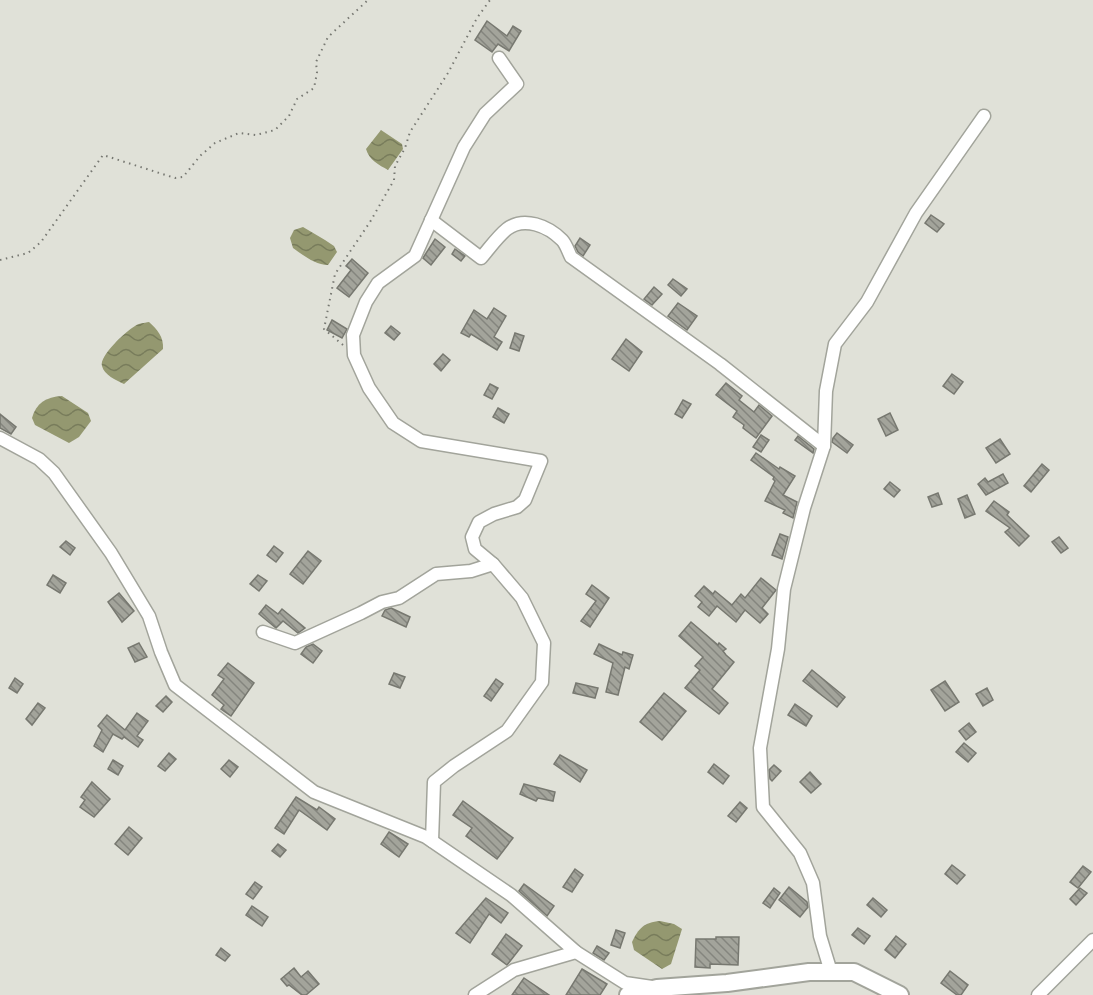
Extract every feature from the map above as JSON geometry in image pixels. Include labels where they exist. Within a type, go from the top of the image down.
[{"type":"main road","points":[[628,995],[657,988],[727,983],[809,972],[854,972],[900,995]]},
{"type":"street","points":[[432,841],[435,782],[454,766],[507,731],[543,682],[544,643],[522,598],[493,564],[476,549],[472,537],[479,522],[494,514],[517,507],[525,500],[541,461],[421,441],[406,432],[393,423],[369,388],[354,355],[353,335],[366,302],[378,283],[415,256],[464,147],[485,114],[517,84],[499,58]]},
{"type":"street","points":[[831,972],[820,936],[813,883],[800,853],[763,807],[760,748],[778,649],[784,589],[804,508],[824,446],[826,391],[835,344],[867,302],[916,213],[984,116]]},
{"type":"street","points":[[431,220],[481,258],[506,230],[520,223],[534,224],[550,231],[564,242],[571,257],[720,364],[824,446]]},
{"type":"street","points":[[0,438],[39,459],[54,473],[111,553],[149,616],[161,652],[176,684],[314,792],[426,837],[511,896],[576,952],[625,983],[657,988]]},
{"type":"street","points":[[263,632],[295,643],[361,614],[382,602],[399,598],[436,574],[471,571],[493,564]]},
{"type":"street","points":[[1038,995],[1093,940]]},
{"type":"street","points":[[475,995],[514,970],[576,952]]},
{"type":"path","points":[[0,260],[28,253],[41,242],[103,155],[175,178],[183,177],[200,156],[215,143],[239,133],[256,135],[275,130],[289,116],[297,99],[314,88],[317,73],[316,62],[328,37],[368,0]]},
{"type":"path","points":[[354,355],[324,329],[335,274],[370,222],[394,180],[395,166],[405,148],[410,132],[448,73],[477,18],[490,0]]},
{"type":"water","points":[[381,130],[402,144],[403,149],[388,170],[372,159],[366,149]]},
{"type":"water","points":[[303,227],[334,246],[337,252],[328,265],[314,261],[293,248],[290,238],[294,230]]},
{"type":"water","points":[[149,322],[159,334],[163,349],[124,384],[111,377],[102,366],[109,350],[138,324]]},
{"type":"water","points":[[62,396],[88,413],[91,421],[79,437],[69,443],[35,425],[32,418],[36,408],[42,402]]},
{"type":"water","points":[[660,921],[674,924],[682,929],[671,964],[662,969],[634,950],[632,942],[642,927]]},
{"type":"building","points":[[487,21],[507,36],[513,26],[521,31],[509,51],[498,44],[492,52],[475,40]]},
{"type":"building","points":[[931,215],[944,224],[937,232],[925,223]]},
{"type":"building","points":[[580,238],[590,245],[583,256],[575,246]]},
{"type":"building","points":[[435,239],[445,247],[431,265],[423,258]]},
{"type":"building","points":[[455,249],[465,256],[461,261],[452,254]]},
{"type":"building","points":[[352,259],[368,273],[349,297],[337,288],[351,270],[346,266]]},
{"type":"building","points":[[673,279],[687,289],[681,296],[668,285]]},
{"type":"building","points":[[654,287],[662,294],[652,305],[644,299]]},
{"type":"building","points":[[678,303],[697,316],[687,330],[668,316]]},
{"type":"building","points":[[494,308],[506,316],[494,337],[502,342],[497,350],[471,334],[469,337],[461,333],[474,310],[487,319]]},
{"type":"building","points":[[332,320],[347,329],[342,338],[327,330]]},
{"type":"building","points":[[391,326],[400,333],[394,340],[385,333]]},
{"type":"building","points":[[515,333],[524,336],[519,351],[510,348]]},
{"type":"building","points":[[626,339],[642,352],[629,371],[612,359]]},
{"type":"building","points":[[443,354],[450,360],[441,371],[434,364]]},
{"type":"building","points":[[952,374],[963,382],[954,394],[943,386]]},
{"type":"building","points":[[726,383],[742,396],[739,400],[754,412],[759,405],[772,416],[756,438],[733,417],[737,411],[716,395]]},
{"type":"building","points":[[490,384],[498,388],[492,399],[484,395]]},
{"type":"building","points":[[683,400],[691,404],[682,418],[675,414]]},
{"type":"building","points":[[498,408],[509,414],[504,423],[493,417]]},
{"type":"building","points":[[890,413],[898,430],[886,436],[878,419]]},
{"type":"building","points":[[0,414],[16,427],[11,434],[0,428]]},
{"type":"building","points":[[837,433],[853,445],[847,453],[832,442]]},
{"type":"building","points":[[761,435],[769,440],[761,452],[753,447]]},
{"type":"building","points":[[798,436],[814,449],[813,453],[795,440]]},
{"type":"building","points":[[1000,439],[1010,454],[996,463],[986,448]]},
{"type":"building","points":[[756,453],[779,469],[780,467],[795,476],[783,495],[797,502],[793,518],[783,513],[785,510],[765,501],[775,481],[774,477],[751,460]]},
{"type":"building","points":[[1042,464],[1049,470],[1031,492],[1024,486]]},
{"type":"building","points":[[1003,474],[1008,483],[986,495],[978,484],[985,478],[988,482]]},
{"type":"building","points":[[890,482],[900,490],[894,497],[884,489]]},
{"type":"building","points":[[938,493],[942,504],[932,507],[928,497]]},
{"type":"building","points":[[967,495],[975,514],[965,518],[958,499]]},
{"type":"building","points":[[994,501],[1009,512],[1007,515],[1029,536],[1019,546],[1005,532],[1010,528],[986,511]]},
{"type":"building","points":[[780,534],[788,537],[782,559],[772,555]]},
{"type":"building","points":[[1059,537],[1068,548],[1061,553],[1052,542]]},
{"type":"building","points":[[66,541],[75,548],[70,555],[60,547]]},
{"type":"building","points":[[274,546],[283,553],[276,562],[267,555]]},
{"type":"building","points":[[308,551],[321,561],[303,584],[290,574]]},
{"type":"building","points":[[53,575],[66,583],[60,593],[47,585]]},
{"type":"building","points":[[258,575],[267,581],[259,591],[250,584]]},
{"type":"building","points":[[761,578],[776,590],[762,608],[768,614],[760,623],[745,610],[736,622],[717,606],[709,616],[698,607],[702,602],[695,596],[704,586],[713,594],[715,591],[732,605],[741,594],[745,598]]},
{"type":"building","points":[[592,585],[609,598],[590,627],[581,621],[596,601],[586,594]]},
{"type":"building","points":[[119,593],[134,611],[122,622],[108,602]]},
{"type":"building","points":[[266,605],[278,614],[282,609],[305,628],[298,633],[283,621],[276,628],[259,614]]},
{"type":"building","points":[[391,608],[410,617],[406,627],[382,616],[385,610]]},
{"type":"building","points":[[691,622],[726,649],[723,651],[734,662],[712,689],[728,703],[719,714],[685,688],[700,670],[695,666],[703,657],[679,636]]},
{"type":"building","points":[[139,643],[147,657],[135,662],[128,648]]},
{"type":"building","points":[[313,644],[322,651],[313,663],[301,654],[306,647]]},
{"type":"building","points":[[599,644],[622,655],[623,652],[633,655],[629,669],[625,667],[618,695],[606,692],[613,663],[594,654]]},
{"type":"building","points":[[228,663],[254,683],[231,716],[221,709],[224,705],[212,695],[224,679],[218,675]]},
{"type":"building","points":[[812,670],[845,697],[837,707],[803,681]]},
{"type":"building","points":[[394,673],[405,677],[400,688],[389,684]]},
{"type":"building","points":[[15,678],[23,684],[17,693],[9,688]]},
{"type":"building","points":[[496,679],[503,684],[491,701],[484,696]]},
{"type":"building","points":[[945,681],[959,702],[945,711],[931,690]]},
{"type":"building","points":[[576,683],[598,688],[595,698],[573,693]]},
{"type":"building","points":[[987,688],[993,700],[983,706],[976,694]]},
{"type":"building","points":[[664,693],[686,711],[662,740],[640,722]]},
{"type":"building","points":[[166,696],[172,702],[163,712],[156,706]]},
{"type":"building","points":[[38,703],[45,708],[32,725],[26,719]]},
{"type":"building","points":[[795,704],[812,716],[806,726],[788,715]]},
{"type":"building","points":[[137,713],[148,721],[137,736],[143,740],[138,747],[124,737],[122,739],[113,734],[103,752],[94,746],[102,730],[98,726],[107,715],[125,730]]},
{"type":"building","points":[[969,723],[976,732],[966,740],[959,731]]},
{"type":"building","points":[[964,743],[976,753],[968,762],[956,752]]},
{"type":"building","points":[[169,753],[176,759],[165,771],[158,766]]},
{"type":"building","points":[[560,755],[587,770],[580,782],[554,764]]},
{"type":"building","points":[[113,760],[123,766],[118,775],[108,769]]},
{"type":"building","points":[[229,760],[238,767],[230,777],[221,769]]},
{"type":"building","points":[[714,764],[729,776],[723,784],[708,772]]},
{"type":"building","points":[[774,765],[781,771],[772,781],[769,770]]},
{"type":"building","points":[[810,772],[821,784],[811,793],[800,782]]},
{"type":"building","points":[[92,782],[110,799],[94,817],[80,807],[85,800],[81,797]]},
{"type":"building","points":[[524,784],[555,792],[553,801],[538,798],[536,801],[520,794]]},
{"type":"building","points":[[296,797],[317,810],[319,807],[335,819],[327,830],[299,810],[284,834],[275,828]]},
{"type":"building","points":[[463,801],[513,838],[497,859],[466,836],[472,828],[453,815]]},
{"type":"building","points":[[740,802],[747,808],[736,822],[728,816]]},
{"type":"building","points":[[129,827],[142,838],[128,855],[115,844]]},
{"type":"building","points":[[389,832],[408,844],[399,857],[381,844]]},
{"type":"building","points":[[278,844],[286,850],[280,857],[272,851]]},
{"type":"building","points":[[952,865],[965,875],[957,884],[945,874]]},
{"type":"building","points":[[1083,866],[1091,872],[1078,888],[1070,882]]},
{"type":"building","points":[[575,869],[583,875],[572,892],[563,887]]},
{"type":"building","points":[[255,882],[262,887],[253,899],[246,894]]},
{"type":"building","points":[[524,884],[554,906],[547,916],[519,891]]},
{"type":"building","points":[[789,887],[807,902],[808,907],[800,917],[779,900]]},
{"type":"building","points":[[774,888],[780,893],[770,908],[763,903]]},
{"type":"building","points":[[1080,888],[1087,893],[1076,905],[1070,899]]},
{"type":"building","points":[[486,898],[508,913],[501,923],[489,914],[470,943],[456,933]]},
{"type":"building","points":[[873,898],[887,910],[881,917],[867,905]]},
{"type":"building","points":[[252,906],[268,917],[262,926],[246,915]]},
{"type":"building","points":[[858,928],[870,936],[864,944],[852,935]]},
{"type":"building","points":[[616,930],[625,933],[620,948],[611,945]]},
{"type":"building","points":[[506,934],[522,946],[507,965],[492,954]]},
{"type":"building","points":[[896,936],[906,944],[895,958],[885,950]]},
{"type":"building","points":[[716,937],[739,937],[738,965],[710,964],[710,968],[695,967],[696,939],[716,939]]},
{"type":"building","points":[[597,946],[609,953],[604,960],[593,953]]},
{"type":"building","points":[[221,948],[230,955],[225,961],[216,955]]},
{"type":"building","points":[[294,968],[301,977],[308,971],[319,984],[306,995],[287,986],[281,979]]},
{"type":"building","points":[[582,969],[607,984],[600,995],[566,995]]},
{"type":"building","points":[[950,971],[968,985],[961,995],[957,995],[941,983]]},
{"type":"building","points":[[524,978],[549,995],[512,995]]}]
